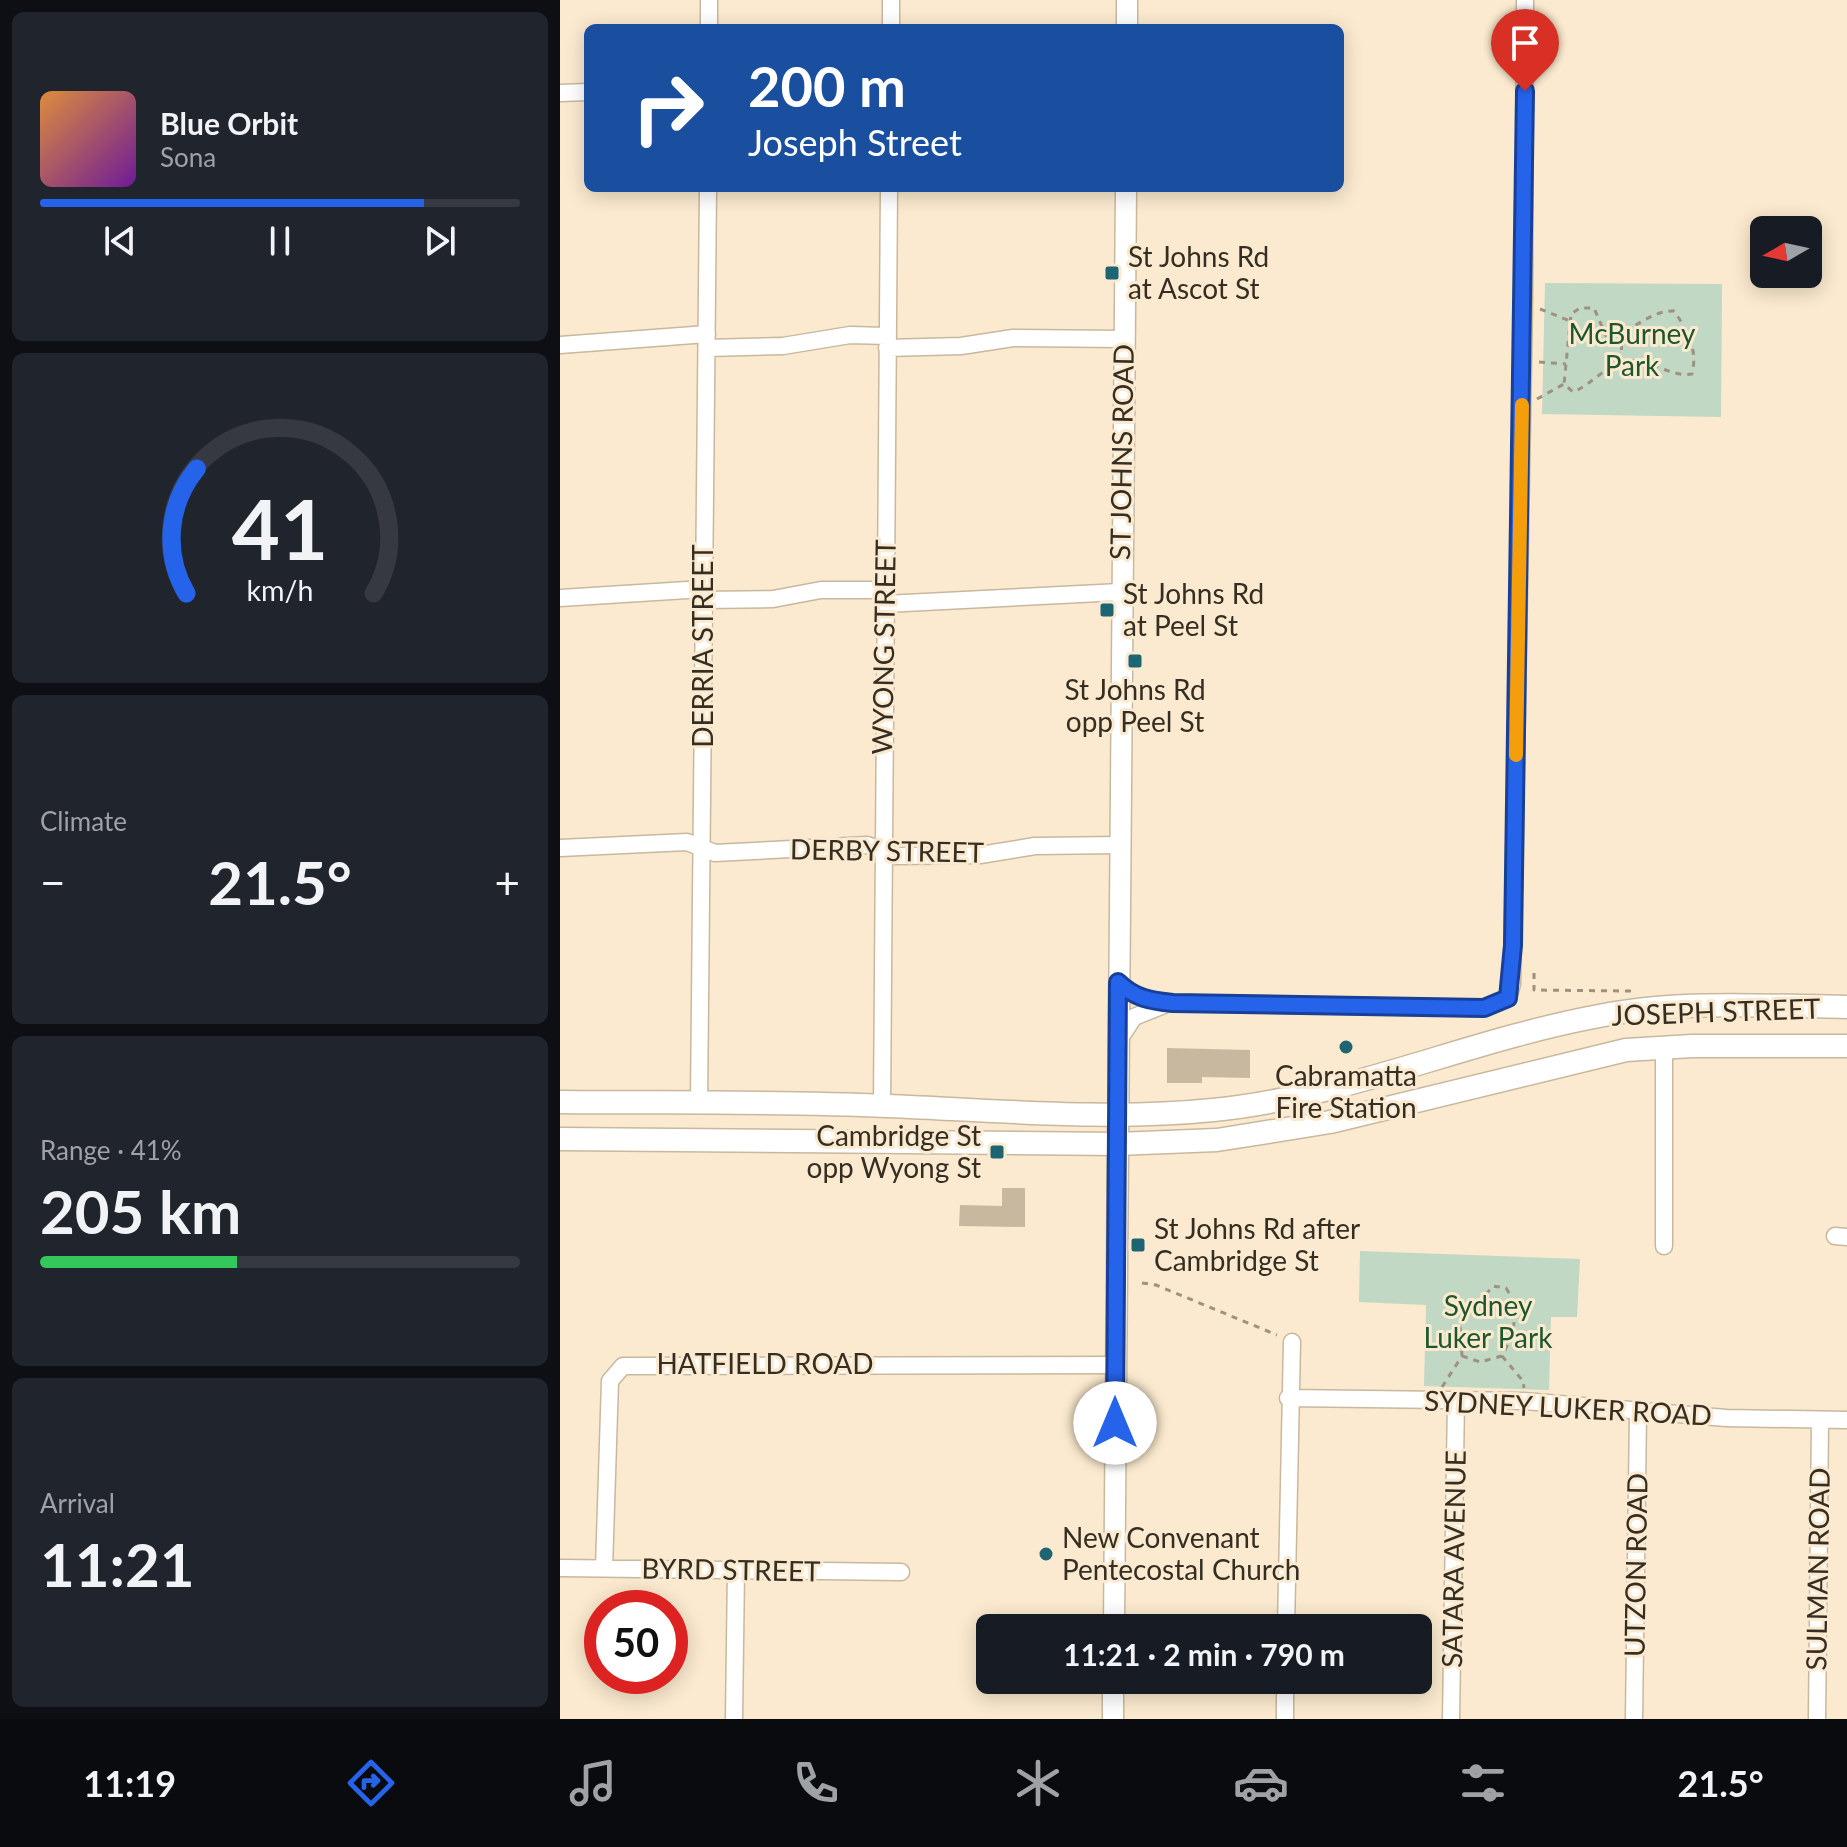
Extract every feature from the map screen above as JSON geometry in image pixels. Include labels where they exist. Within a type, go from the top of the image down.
[{"type":"highway","name":"JOSEPH STREET","points":[[560,1102],[1117,1113],[1210,1111],[1276,1102],[1526,1033],[1629,1011],[1688,1007],[1847,1007]]},
{"type":"highway","name":"JOSEPH STREET","points":[[560,1139],[1117,1144],[1217,1140],[1283,1131],[1574,1060],[1664,1047],[1847,1046]]},
{"type":"main road","points":[[1127,0],[1127,24]]},
{"type":"main road","name":"ST JOHNS ROAD","points":[[1114,1614],[1120,592],[1126,192]]},
{"type":"main road","points":[[1113,1694],[1113,1719]]},
{"type":"street","points":[[709,0],[709,24]]},
{"type":"street","points":[[891,0],[891,24]]},
{"type":"street","points":[[1118,982],[1127,992],[1149,1001],[1173,1003],[1484,1008],[1508,998],[1512,984],[1524,303],[1525,0]]},
{"type":"street","points":[[560,93],[584,92]]},
{"type":"street","name":"DERRIA STREET","points":[[699,1103],[708,192]]},
{"type":"street","name":"WYONG STREET","points":[[882,1106],[889,192]]},
{"type":"street","points":[[560,345],[707,341],[783,346],[850,335],[887,342],[961,346],[1013,338],[1124,339]]},
{"type":"street","points":[[560,598],[703,594],[773,599],[821,590],[885,597],[1120,592]]},
{"type":"street","name":"DERBY STREET","points":[[560,848],[687,842],[715,853],[867,845],[896,856],[980,855],[1035,846],[1120,845]]},
{"type":"street","points":[[1117,1041],[1134,1017],[1173,1003]]},
{"type":"street","points":[[1664,1047],[1664,1246]]},
{"type":"street","points":[[1286,1614],[1288,1398],[1292,1342]]},
{"type":"street","name":"HATFIELD ROAD","points":[[604,1568],[609,1396],[614,1373],[623,1366],[1116,1365]]},
{"type":"street","name":"SYDNEY LUKER ROAD","points":[[1288,1398],[1523,1401],[1638,1412],[1847,1420]]},
{"type":"street","name":"SATARA AVENUE","points":[[1451,1719],[1456,1399]]},
{"type":"street","name":"UTZON ROAD","points":[[1634,1719],[1638,1412]]},
{"type":"street","name":"SULMAN ROAD","points":[[1817,1719],[1820,1420]]},
{"type":"street","name":"BYRD STREET","points":[[560,1568],[901,1572]]},
{"type":"street","points":[[734,1719],[736,1569]]},
{"type":"street","points":[[1285,1694],[1285,1719]]},
{"type":"path","points":[[1524,303],[1570,321]]},
{"type":"path","points":[[1580,308],[1594,308],[1606,336],[1622,334],[1662,311],[1674,311],[1690,333],[1695,362],[1692,374],[1682,376],[1640,360],[1621,362],[1573,392],[1564,384],[1571,314],[1580,308]]},
{"type":"path","points":[[1621,362],[1622,334]]},
{"type":"path","points":[[1523,361],[1566,364]]},
{"type":"path","points":[[1522,405],[1564,384]]},
{"type":"path","points":[[1534,973],[1534,990]]},
{"type":"path","points":[[1142,1283],[1156,1285],[1292,1342]]},
{"type":"path","points":[[1439,1399],[1450,1371],[1462,1356],[1460,1325],[1493,1286],[1506,1288],[1515,1309],[1514,1328],[1502,1356]]},
{"type":"path","points":[[1462,1356],[1480,1362],[1502,1356]]},
{"type":"path","points":[[1502,1356],[1523,1381],[1523,1401]]},
{"type":"green space","name":"McBurney Park","points":[[1545,283],[1722,284],[1721,417],[1542,414]]},
{"type":"green space","name":"Sydney Luker Park","points":[[1360,1251],[1580,1259],[1577,1317],[1551,1317],[1549,1390],[1424,1386],[1426,1305],[1359,1302]]},
{"type":"building","name":"Cabramatta Fire Station","points":[[1167,1048],[1250,1050],[1250,1078],[1202,1077],[1202,1083],[1167,1083]]},
{"type":"building","points":[[1002,1188],[1025,1188],[1025,1227],[959,1226],[960,1205],[1002,1206]]},
{"type":"slow traffic","points":[[1516,755],[1522,405]]},
{"type":"place","name":"St Johns Rd at Ascot St","points":[[1112,273]]},
{"type":"place","name":"St Johns Rd at Peel St","points":[[1107,610]]},
{"type":"place","name":"St Johns Rd opp Peel St","points":[[1135,661]]},
{"type":"place","name":"Cabramatta Fire Station","points":[[1346,1047]]},
{"type":"place","name":"Cambridge St opp Wyong St","points":[[997,1152]]},
{"type":"place","name":"St Johns Rd after Cambridge St","points":[[1138,1245]]},
{"type":"place","name":"New Convenant Pentecostal Church","points":[[1046,1554]]},
{"type":"route","points":[[1115,1423],[1118,982],[1127,992],[1149,1001],[1173,1003],[1484,1008],[1498,1005],[1508,998],[1512,984],[1513,945],[1525,91]]}]
